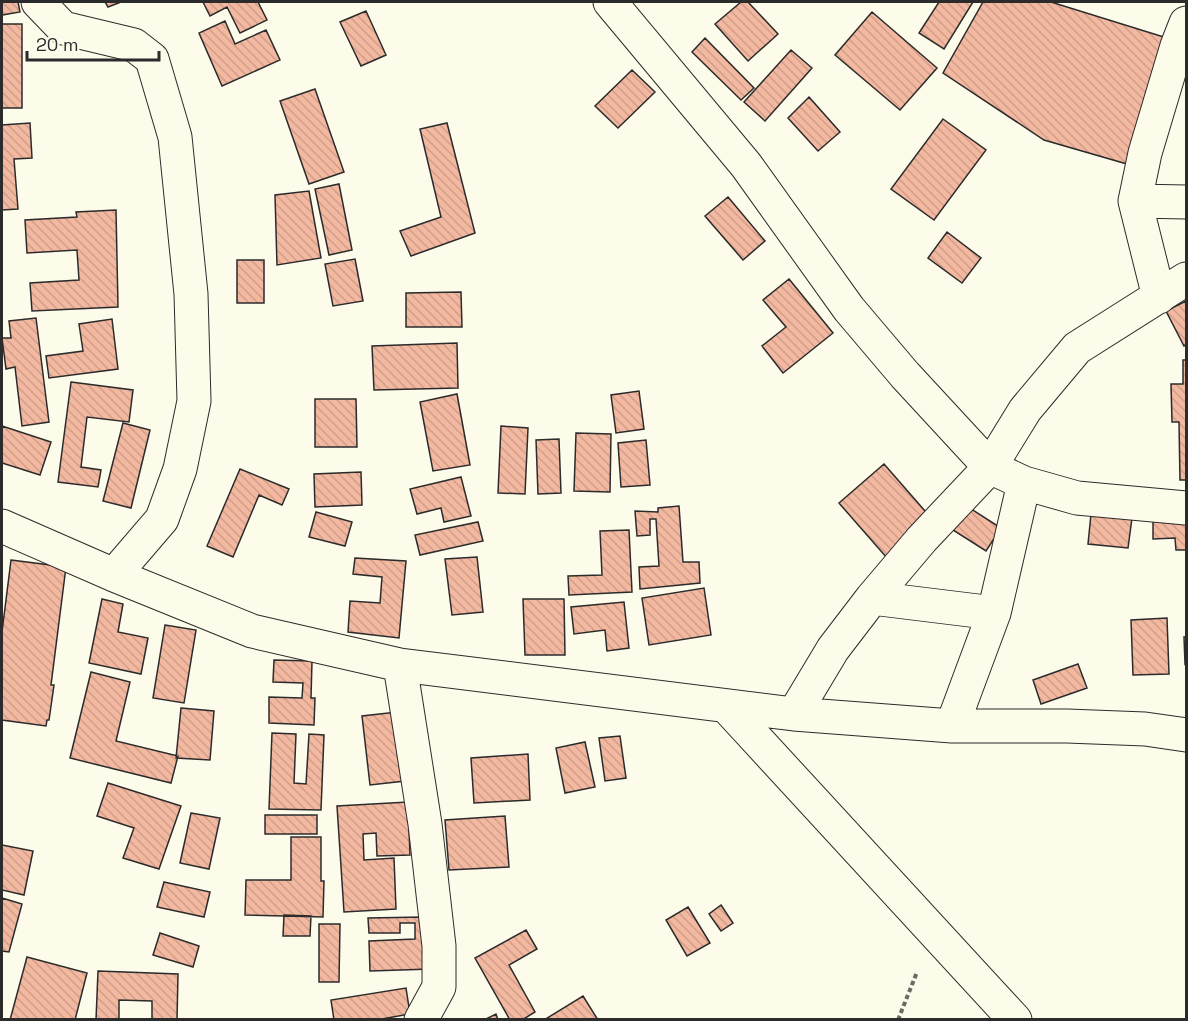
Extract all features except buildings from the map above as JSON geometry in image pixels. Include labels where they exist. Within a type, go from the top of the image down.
[{"type":"street","points":[[38,2],[63,28],[134,45],[152,59],[175,137],[191,294],[194,401],[180,468],[162,519],[114,575]]},
{"type":"street","points":[[610,2],[747,165],[849,309],[905,375],[990,467],[1024,483],[1077,498],[1186,508]]},
{"type":"street","points":[[1159,297],[1135,201],[1145,153],[1186,22]]},
{"type":"street","points":[[1135,201],[1186,202]]},
{"type":"street","points":[[794,714],[833,649],[872,598],[922,539],[990,467],[1025,410],[1077,348],[1186,279]]},
{"type":"street","points":[[952,726],[994,613],[1024,483]]},
{"type":"street","points":[[2,526],[114,575],[252,631],[400,665],[794,714],[952,726],[1078,726],[1145,729],[1186,735]]},
{"type":"street","points":[[872,598],[994,613]]},
{"type":"street","points":[[400,665],[425,824],[439,946],[439,987],[421,1020]]},
{"type":"street","points":[[726,706],[1015,1020]]}]
